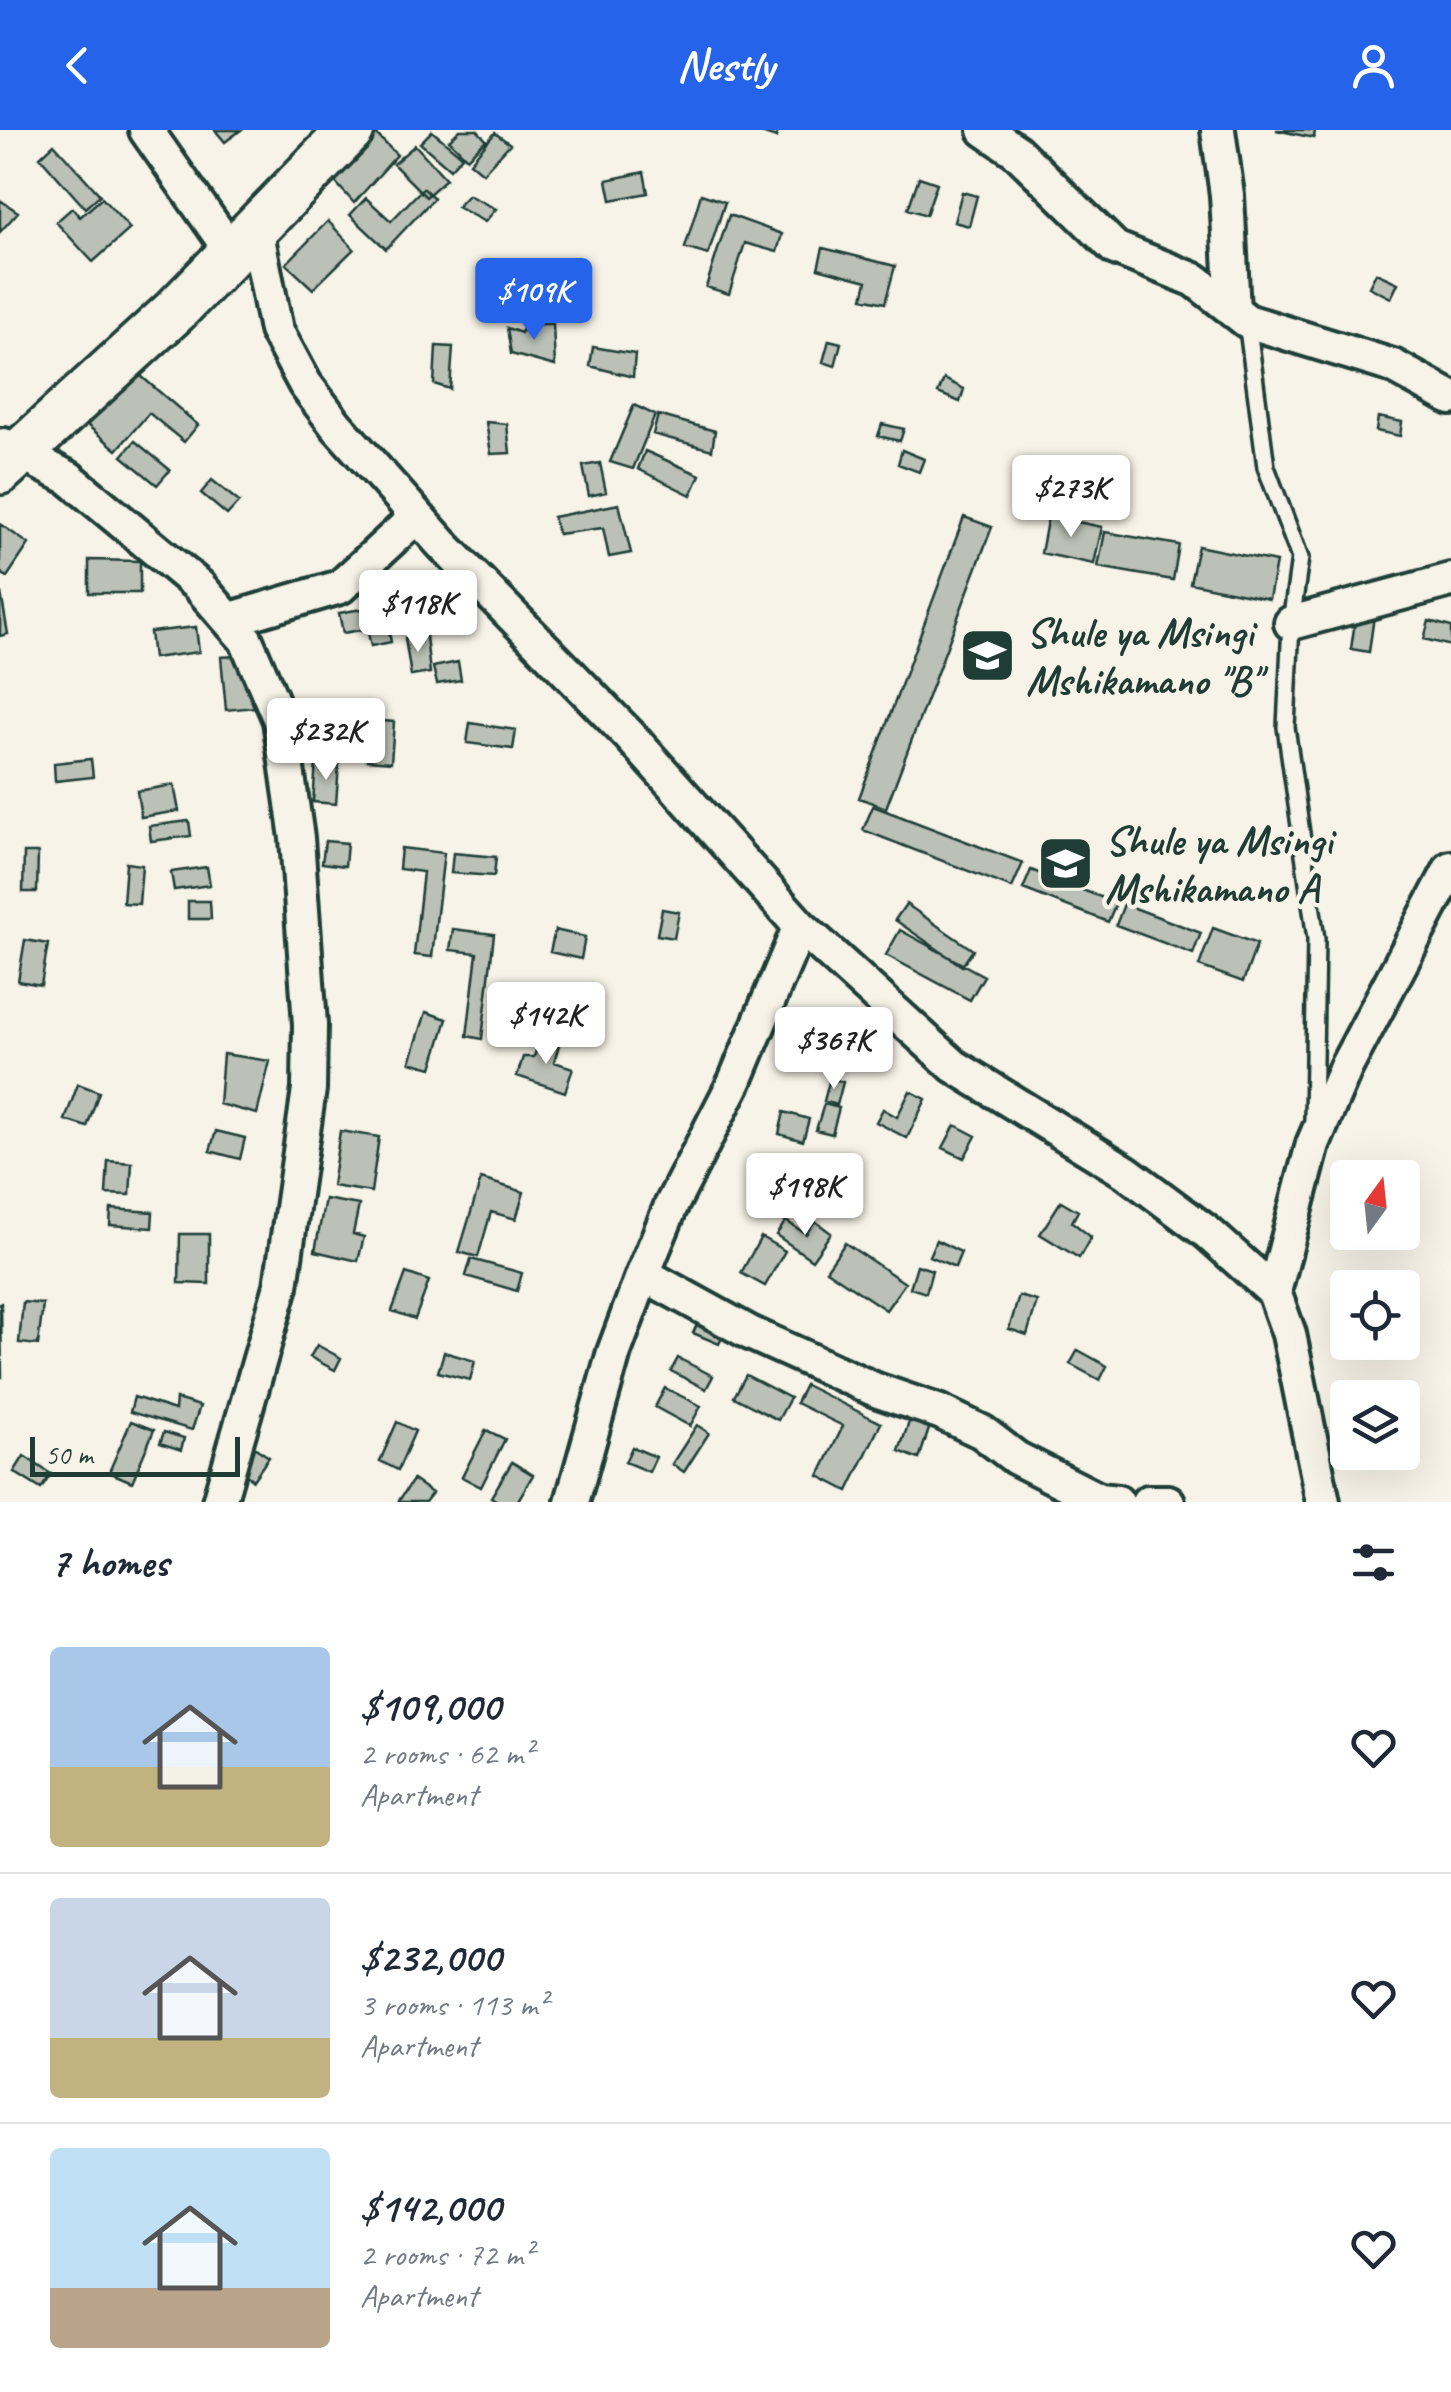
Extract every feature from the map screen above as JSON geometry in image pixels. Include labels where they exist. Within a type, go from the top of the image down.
[{"type":"street","points":[[146,130],[244,241],[276,330],[305,384],[416,517],[563,664],[800,926],[954,1066],[1126,1172],[1208,1232],[1274,1292],[1289,1334],[1323,1502]]},
{"type":"street","points":[[6,456],[97,385],[351,130]]},
{"type":"street","points":[[985,130],[1016,151],[1115,248],[1196,280],[1240,316],[1393,366],[1451,398]]},
{"type":"street","points":[[1218,130],[1240,316]]},
{"type":"street","points":[[6,456],[69,478],[199,586],[231,619],[262,670],[280,720],[297,838],[311,1059],[300,1172],[281,1286],[219,1502]]},
{"type":"street","points":[[231,619],[340,587],[416,517]]},
{"type":"street","points":[[1291,624],[1451,580]]},
{"type":"street","points":[[1274,1292],[1313,1144],[1346,1067],[1451,868]]},
{"type":"street","points":[[572,1502],[614,1352],[643,1274],[670,1206],[735,1081],[800,926]]},
{"type":"street","points":[[643,1274],[750,1334],[876,1390],[940,1412],[982,1432],[1016,1458],[1099,1500],[1117,1502]]},
{"type":"street","points":[[1148,1502],[1168,1502]]},
{"type":"lane","points":[[1240,316],[1266,467],[1300,558],[1291,624],[1286,727],[1316,939],[1313,1144]]},
{"type":"building","points":[[215,130],[241,130],[225,142]]},
{"type":"building","points":[[460,130],[477,130],[486,140],[467,158],[449,140]]},
{"type":"building","points":[[752,130],[778,130],[776,138]]},
{"type":"building","points":[[1276,130],[1315,130],[1314,138]]},
{"type":"building","points":[[432,131],[462,156],[450,169],[420,143]]},
{"type":"building","points":[[374,132],[397,155],[354,203],[328,174]]},
{"type":"building","points":[[495,133],[510,144],[483,173],[470,162]]},
{"type":"building","points":[[54,144],[100,195],[85,208],[40,157]]},
{"type":"building","points":[[415,145],[446,179],[426,197],[393,164]]},
{"type":"building","points":[[644,172],[648,193],[611,200],[607,180]]},
{"type":"building","points":[[919,177],[937,183],[926,215],[908,209]]},
{"type":"building","points":[[423,188],[434,198],[386,249],[350,215],[366,198],[391,221]]},
{"type":"building","points":[[962,192],[977,196],[969,226],[954,222]]},
{"type":"building","points":[[701,194],[725,202],[708,255],[685,248]]},
{"type":"building","points":[[468,195],[496,209],[485,222],[457,207]]},
{"type":"building","points":[[102,198],[130,229],[93,262],[56,222],[72,208],[80,217]]},
{"type":"building","points":[[0,200],[18,212],[0,232]]},
{"type":"building","points":[[729,215],[782,234],[777,252],[745,243],[729,294],[706,287]]},
{"type":"building","points":[[328,221],[354,249],[313,289],[286,264]]},
{"type":"building","points":[[823,248],[895,266],[885,303],[863,298],[867,281],[818,268]]},
{"type":"building","points":[[1376,273],[1398,283],[1391,298],[1369,287]]},
{"type":"building","points":[[525,324],[553,324],[555,366],[511,354],[507,328],[521,333]]},
{"type":"building","points":[[829,340],[841,343],[835,366],[823,362]]},
{"type":"building","points":[[436,346],[453,347],[450,389],[434,384]]},
{"type":"building","points":[[593,347],[635,354],[633,377],[590,366]]},
{"type":"building","points":[[134,370],[198,425],[184,442],[149,413],[117,450],[87,425]]},
{"type":"building","points":[[944,379],[964,389],[960,402],[938,393]]},
{"type":"building","points":[[634,405],[655,415],[633,469],[610,462]]},
{"type":"building","points":[[658,415],[715,431],[712,450],[653,434]]},
{"type":"building","points":[[1378,417],[1402,422],[1400,436],[1376,431]]},
{"type":"building","points":[[486,422],[507,424],[510,453],[491,454]]},
{"type":"building","points":[[882,424],[904,429],[900,441],[878,436]]},
{"type":"building","points":[[135,441],[170,470],[157,485],[122,456]]},
{"type":"building","points":[[902,450],[924,459],[919,472],[898,464]]},
{"type":"building","points":[[645,451],[700,475],[691,495],[638,469]]},
{"type":"building","points":[[600,463],[606,492],[589,496],[583,466]]},
{"type":"building","points":[[212,480],[239,502],[227,515],[201,493]]},
{"type":"building","points":[[619,504],[631,553],[609,557],[603,528],[558,534],[553,517]]},
{"type":"building","points":[[1048,516],[1102,527],[1094,564],[1041,553]]},
{"type":"building","points":[[964,517],[992,527],[886,808],[859,798]]},
{"type":"building","points":[[0,524],[29,544],[7,577],[0,572]]},
{"type":"building","points":[[1105,532],[1179,545],[1173,580],[1098,567]]},
{"type":"building","points":[[1198,546],[1276,562],[1269,599],[1190,583]]},
{"type":"building","points":[[89,560],[140,561],[140,593],[89,593]]},
{"type":"building","points":[[0,587],[8,634],[0,636]]},
{"type":"building","points":[[384,605],[391,642],[371,646],[367,629],[343,633],[339,613]]},
{"type":"building","points":[[1356,614],[1374,616],[1369,652],[1351,649]]},
{"type":"building","points":[[1429,621],[1451,627],[1451,646],[1424,639]]},
{"type":"building","points":[[196,627],[199,652],[153,658],[150,632]]},
{"type":"building","points":[[426,636],[430,673],[411,676],[405,638]]},
{"type":"building","points":[[251,655],[256,707],[226,710],[221,657]]},
{"type":"building","points":[[458,662],[461,680],[437,684],[433,667]]},
{"type":"building","points":[[370,720],[394,722],[391,762],[367,760]]},
{"type":"building","points":[[470,723],[516,730],[513,749],[467,743]]},
{"type":"building","points":[[91,759],[93,777],[55,781],[54,763]]},
{"type":"building","points":[[316,762],[339,764],[336,804],[313,802]]},
{"type":"building","points":[[174,785],[179,811],[141,817],[137,791]]},
{"type":"building","points":[[873,806],[1023,863],[1012,888],[863,830]]},
{"type":"building","points":[[189,821],[191,836],[151,841],[149,826]]},
{"type":"building","points":[[325,841],[347,843],[345,866],[322,863]]},
{"type":"building","points":[[401,848],[444,853],[432,957],[414,955],[423,872],[399,869]]},
{"type":"building","points":[[24,853],[38,853],[37,892],[23,892]]},
{"type":"building","points":[[453,853],[496,857],[494,876],[451,873]]},
{"type":"building","points":[[126,863],[142,865],[139,904],[123,903]]},
{"type":"building","points":[[207,867],[210,885],[174,890],[171,872]]},
{"type":"building","points":[[1031,870],[1116,903],[1108,922],[1023,889]]},
{"type":"building","points":[[188,901],[210,901],[211,919],[188,919]]},
{"type":"building","points":[[906,904],[973,950],[962,966],[895,920]]},
{"type":"building","points":[[1124,904],[1201,933],[1193,954],[1116,925]]},
{"type":"building","points":[[662,909],[679,912],[674,938],[657,935]]},
{"type":"building","points":[[1213,928],[1257,944],[1243,982],[1199,966]]},
{"type":"building","points":[[453,929],[494,934],[482,1039],[467,1036],[477,953],[450,950]]},
{"type":"building","points":[[555,930],[585,937],[581,959],[550,952]]},
{"type":"building","points":[[900,930],[984,976],[970,1000],[886,955]]},
{"type":"building","points":[[25,940],[48,944],[41,985],[18,981]]},
{"type":"building","points":[[426,1012],[447,1019],[432,1068],[410,1062]]},
{"type":"building","points":[[844,1032],[860,1037],[849,1065],[834,1059]]},
{"type":"building","points":[[540,1038],[559,1045],[554,1062],[573,1068],[565,1092],[517,1076],[523,1057],[534,1057]]},
{"type":"building","points":[[223,1054],[270,1061],[257,1114],[219,1104]]},
{"type":"building","points":[[830,1078],[843,1082],[837,1105],[824,1101]]},
{"type":"building","points":[[78,1084],[99,1092],[87,1127],[65,1120]]},
{"type":"building","points":[[910,1091],[926,1099],[907,1138],[876,1122],[883,1109],[897,1117]]},
{"type":"building","points":[[824,1104],[839,1108],[832,1134],[816,1130]]},
{"type":"building","points":[[784,1112],[809,1119],[803,1141],[779,1134]]},
{"type":"building","points":[[955,1125],[976,1136],[964,1158],[943,1148]]},
{"type":"building","points":[[216,1131],[245,1138],[240,1159],[210,1151]]},
{"type":"building","points":[[340,1131],[379,1137],[371,1192],[332,1186]]},
{"type":"building","points":[[108,1161],[132,1163],[130,1195],[106,1194]]},
{"type":"building","points":[[481,1179],[524,1192],[516,1219],[491,1212],[478,1257],[459,1252]]},
{"type":"building","points":[[325,1199],[359,1205],[353,1234],[364,1237],[358,1261],[315,1251]]},
{"type":"building","points":[[1061,1201],[1078,1211],[1072,1222],[1091,1237],[1079,1258],[1040,1234]]},
{"type":"building","points":[[111,1209],[153,1212],[152,1228],[110,1225]]},
{"type":"building","points":[[786,1221],[806,1234],[815,1221],[831,1233],[812,1260],[776,1235]]},
{"type":"building","points":[[180,1234],[209,1234],[209,1284],[179,1283]]},
{"type":"building","points":[[761,1237],[785,1251],[765,1286],[741,1273]]},
{"type":"building","points":[[936,1240],[961,1252],[955,1267],[929,1256]]},
{"type":"building","points":[[845,1243],[905,1283],[886,1310],[826,1270]]},
{"type":"building","points":[[471,1259],[522,1273],[517,1291],[466,1276]]},
{"type":"building","points":[[917,1265],[932,1270],[926,1293],[910,1288]]},
{"type":"building","points":[[406,1273],[429,1281],[415,1319],[392,1311]]},
{"type":"building","points":[[1019,1296],[1037,1301],[1027,1335],[1009,1329]]},
{"type":"building","points":[[23,1302],[43,1304],[38,1345],[19,1343]]},
{"type":"building","points":[[1,1303],[2,1377],[0,1377]]},
{"type":"building","points":[[699,1320],[725,1331],[719,1344],[693,1333]]},
{"type":"building","points":[[317,1345],[341,1358],[335,1370],[310,1357]]},
{"type":"building","points":[[1078,1350],[1107,1366],[1100,1380],[1070,1364]]},
{"type":"building","points":[[444,1352],[475,1361],[470,1380],[438,1372]]},
{"type":"building","points":[[678,1358],[713,1376],[706,1389],[671,1371]]},
{"type":"building","points":[[746,1375],[790,1398],[778,1420],[734,1397]]},
{"type":"building","points":[[805,1385],[881,1423],[848,1491],[819,1476],[843,1426],[796,1403]]},
{"type":"building","points":[[665,1388],[701,1406],[690,1426],[655,1407]]},
{"type":"building","points":[[134,1397],[175,1410],[176,1399],[200,1406],[192,1430],[130,1412]]},
{"type":"building","points":[[910,1419],[930,1426],[919,1459],[899,1451]]},
{"type":"building","points":[[131,1421],[154,1430],[132,1482],[109,1472]]},
{"type":"building","points":[[397,1422],[415,1431],[398,1470],[380,1461]]},
{"type":"building","points":[[697,1425],[709,1433],[684,1472],[672,1464]]},
{"type":"building","points":[[486,1430],[505,1439],[481,1487],[462,1477]]},
{"type":"building","points":[[164,1432],[184,1438],[181,1450],[160,1443]]},
{"type":"building","points":[[245,1441],[269,1457],[253,1480],[231,1464]]},
{"type":"building","points":[[632,1447],[656,1457],[649,1472],[625,1462]]},
{"type":"building","points":[[24,1456],[51,1474],[41,1489],[14,1472]]},
{"type":"building","points":[[512,1462],[533,1475],[517,1502],[499,1502],[491,1497]]},
{"type":"building","points":[[413,1480],[432,1493],[425,1502],[398,1502]]},
{"type":"place","name":"Shule ya Msingi Mshikamano \"B\"","points":[[987,655]]},
{"type":"place","name":"Shule ya Msingi Mshikamano A","points":[[1066,863]]}]
